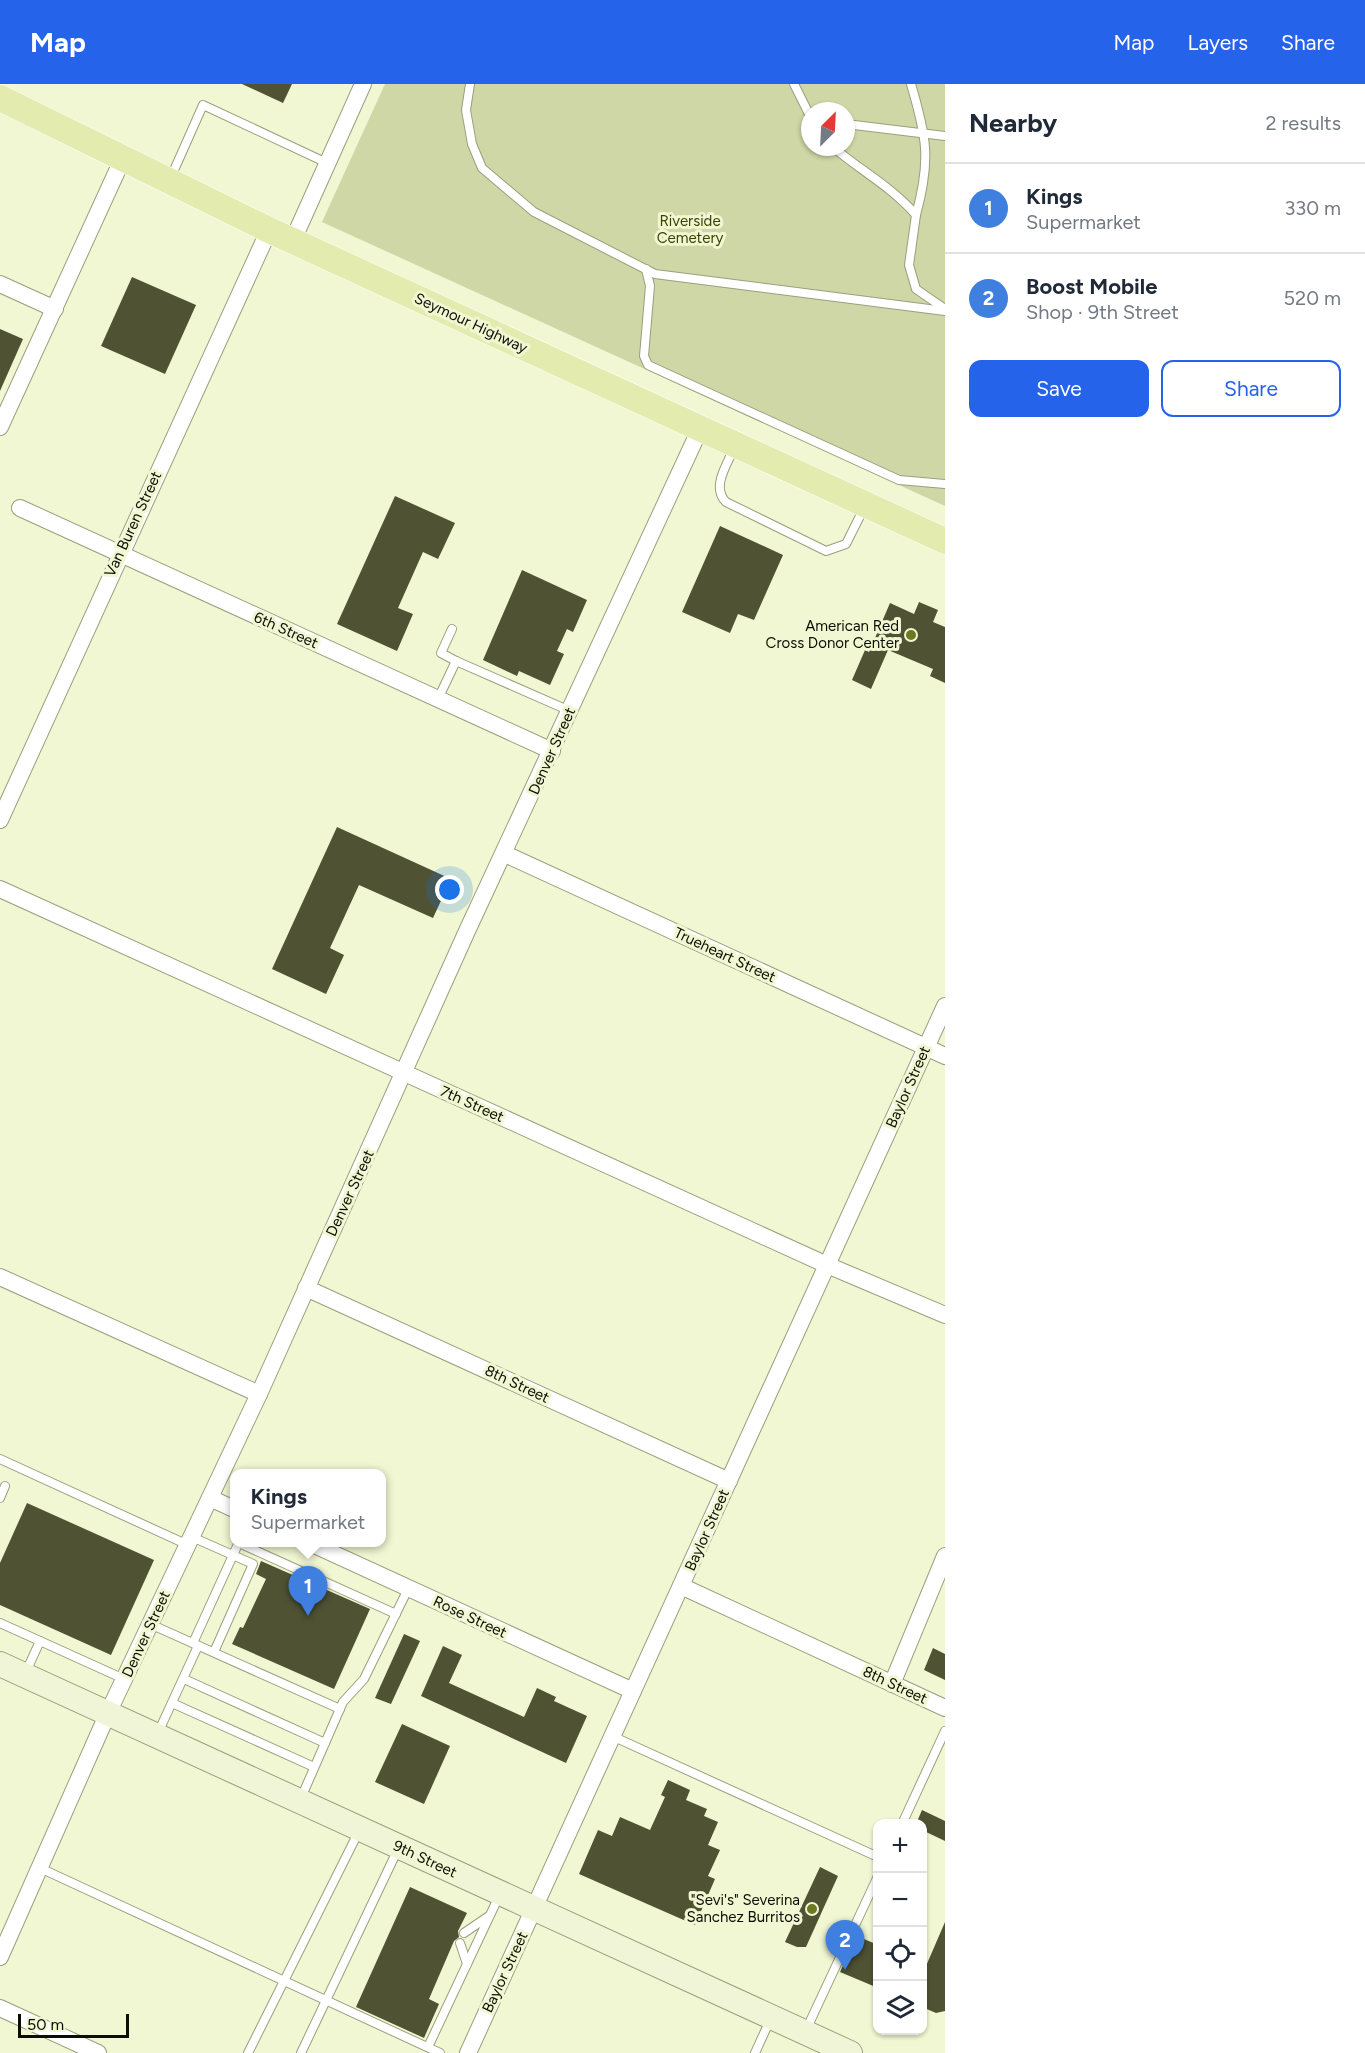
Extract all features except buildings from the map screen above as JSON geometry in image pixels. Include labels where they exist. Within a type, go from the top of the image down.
[{"type":"main road","name":"Seymour Highway","points":[[0,98],[269,230],[945,541]]},
{"type":"street","points":[[293,240],[363,84]]},
{"type":"street","points":[[0,427],[123,158]]},
{"type":"street","name":"Van Buren Street","points":[[0,819],[269,230]]},
{"type":"street","points":[[0,284],[55,309]]},
{"type":"street","name":"Denver Street","points":[[0,1957],[124,1678],[259,1394],[405,1074],[467,931],[505,854],[700,429]]},
{"type":"street","name":"6th Street","points":[[20,508],[552,751]]},
{"type":"street","name":"Trueheart Street","points":[[505,854],[945,1056]]},
{"type":"street","name":"7th Street","points":[[0,889],[827,1265],[945,1315]]},
{"type":"street","name":"Baylor Street","points":[[468,2053],[945,1006]]},
{"type":"street","points":[[0,1277],[259,1394]]},
{"type":"street","name":"8th Street","points":[[306,1288],[729,1481]]},
{"type":"street","points":[[210,1498],[230,1507]]},
{"type":"street","name":"Rose Street","points":[[319,1547],[633,1691]]},
{"type":"street","points":[[892,1684],[945,1556]]},
{"type":"street","name":"8th Street","points":[[681,1586],[945,1708]]},
{"type":"street","name":"9th Street","points":[[0,1664],[850,2053]]},
{"type":"street","points":[[0,2008],[98,2053]]},
{"type":"lane","points":[[470,84],[466,110],[472,144],[482,168],[534,212],[655,274],[945,310]]},
{"type":"lane","points":[[794,84],[803,102]]},
{"type":"lane","points":[[910,84],[925,134],[926,181],[916,215],[909,265],[916,289],[945,310]]},
{"type":"lane","points":[[170,181],[203,105],[327,163]]},
{"type":"lane","points":[[855,125],[945,136]]},
{"type":"lane","points":[[843,156],[854,166],[885,184],[916,215]]},
{"type":"lane","points":[[646,269],[650,286],[644,356],[648,365],[899,480],[945,484]]},
{"type":"lane","points":[[735,445],[718,486],[719,496],[726,502],[826,551],[846,544],[865,505]]},
{"type":"lane","points":[[452,629],[441,653],[570,711]]},
{"type":"lane","points":[[438,699],[456,661]]},
{"type":"lane","points":[[0,1459],[190,1541],[253,1564],[214,1652]]},
{"type":"lane","points":[[0,1498],[5,1486]]},
{"type":"lane","points":[[157,1736],[184,1679],[196,1644],[237,1547]]},
{"type":"lane","points":[[248,1547],[396,1614]]},
{"type":"lane","points":[[299,1801],[340,1709],[364,1678],[408,1588]]},
{"type":"lane","points":[[0,1623],[124,1678]]},
{"type":"lane","points":[[150,1624],[340,1709]]},
{"type":"lane","points":[[25,1675],[40,1641]]},
{"type":"lane","points":[[184,1679],[325,1743]]},
{"type":"lane","points":[[172,1703],[314,1767]]},
{"type":"lane","points":[[904,1819],[945,1731]]},
{"type":"lane","points":[[612,1736],[873,1855]]},
{"type":"lane","points":[[248,2053],[360,1829]]},
{"type":"lane","points":[[301,2053],[399,1847]]},
{"type":"lane","points":[[40,1869],[440,2053]]},
{"type":"lane","points":[[804,2033],[873,1887]]},
{"type":"lane","points":[[428,2047],[500,1893]]},
{"type":"lane","points":[[464,1933],[489,1916]]},
{"type":"lane","points":[[460,1943],[467,1964]]},
{"type":"lane","points":[[755,2053],[772,2018]]},
{"type":"green space","name":"Riverside Cemetery","points":[[385,84],[945,84],[945,506],[322,222]]},
{"type":"place","name":"American Red Cross Donor Center","points":[[911,635]]},
{"type":"place","name":"Kings","points":[[308,1616]]},
{"type":"place","name":"\"Sevi's\" Severina Sanchez Burritos","points":[[812,1909]]},
{"type":"place","name":"Boost Mobile","points":[[845,1970]]}]
